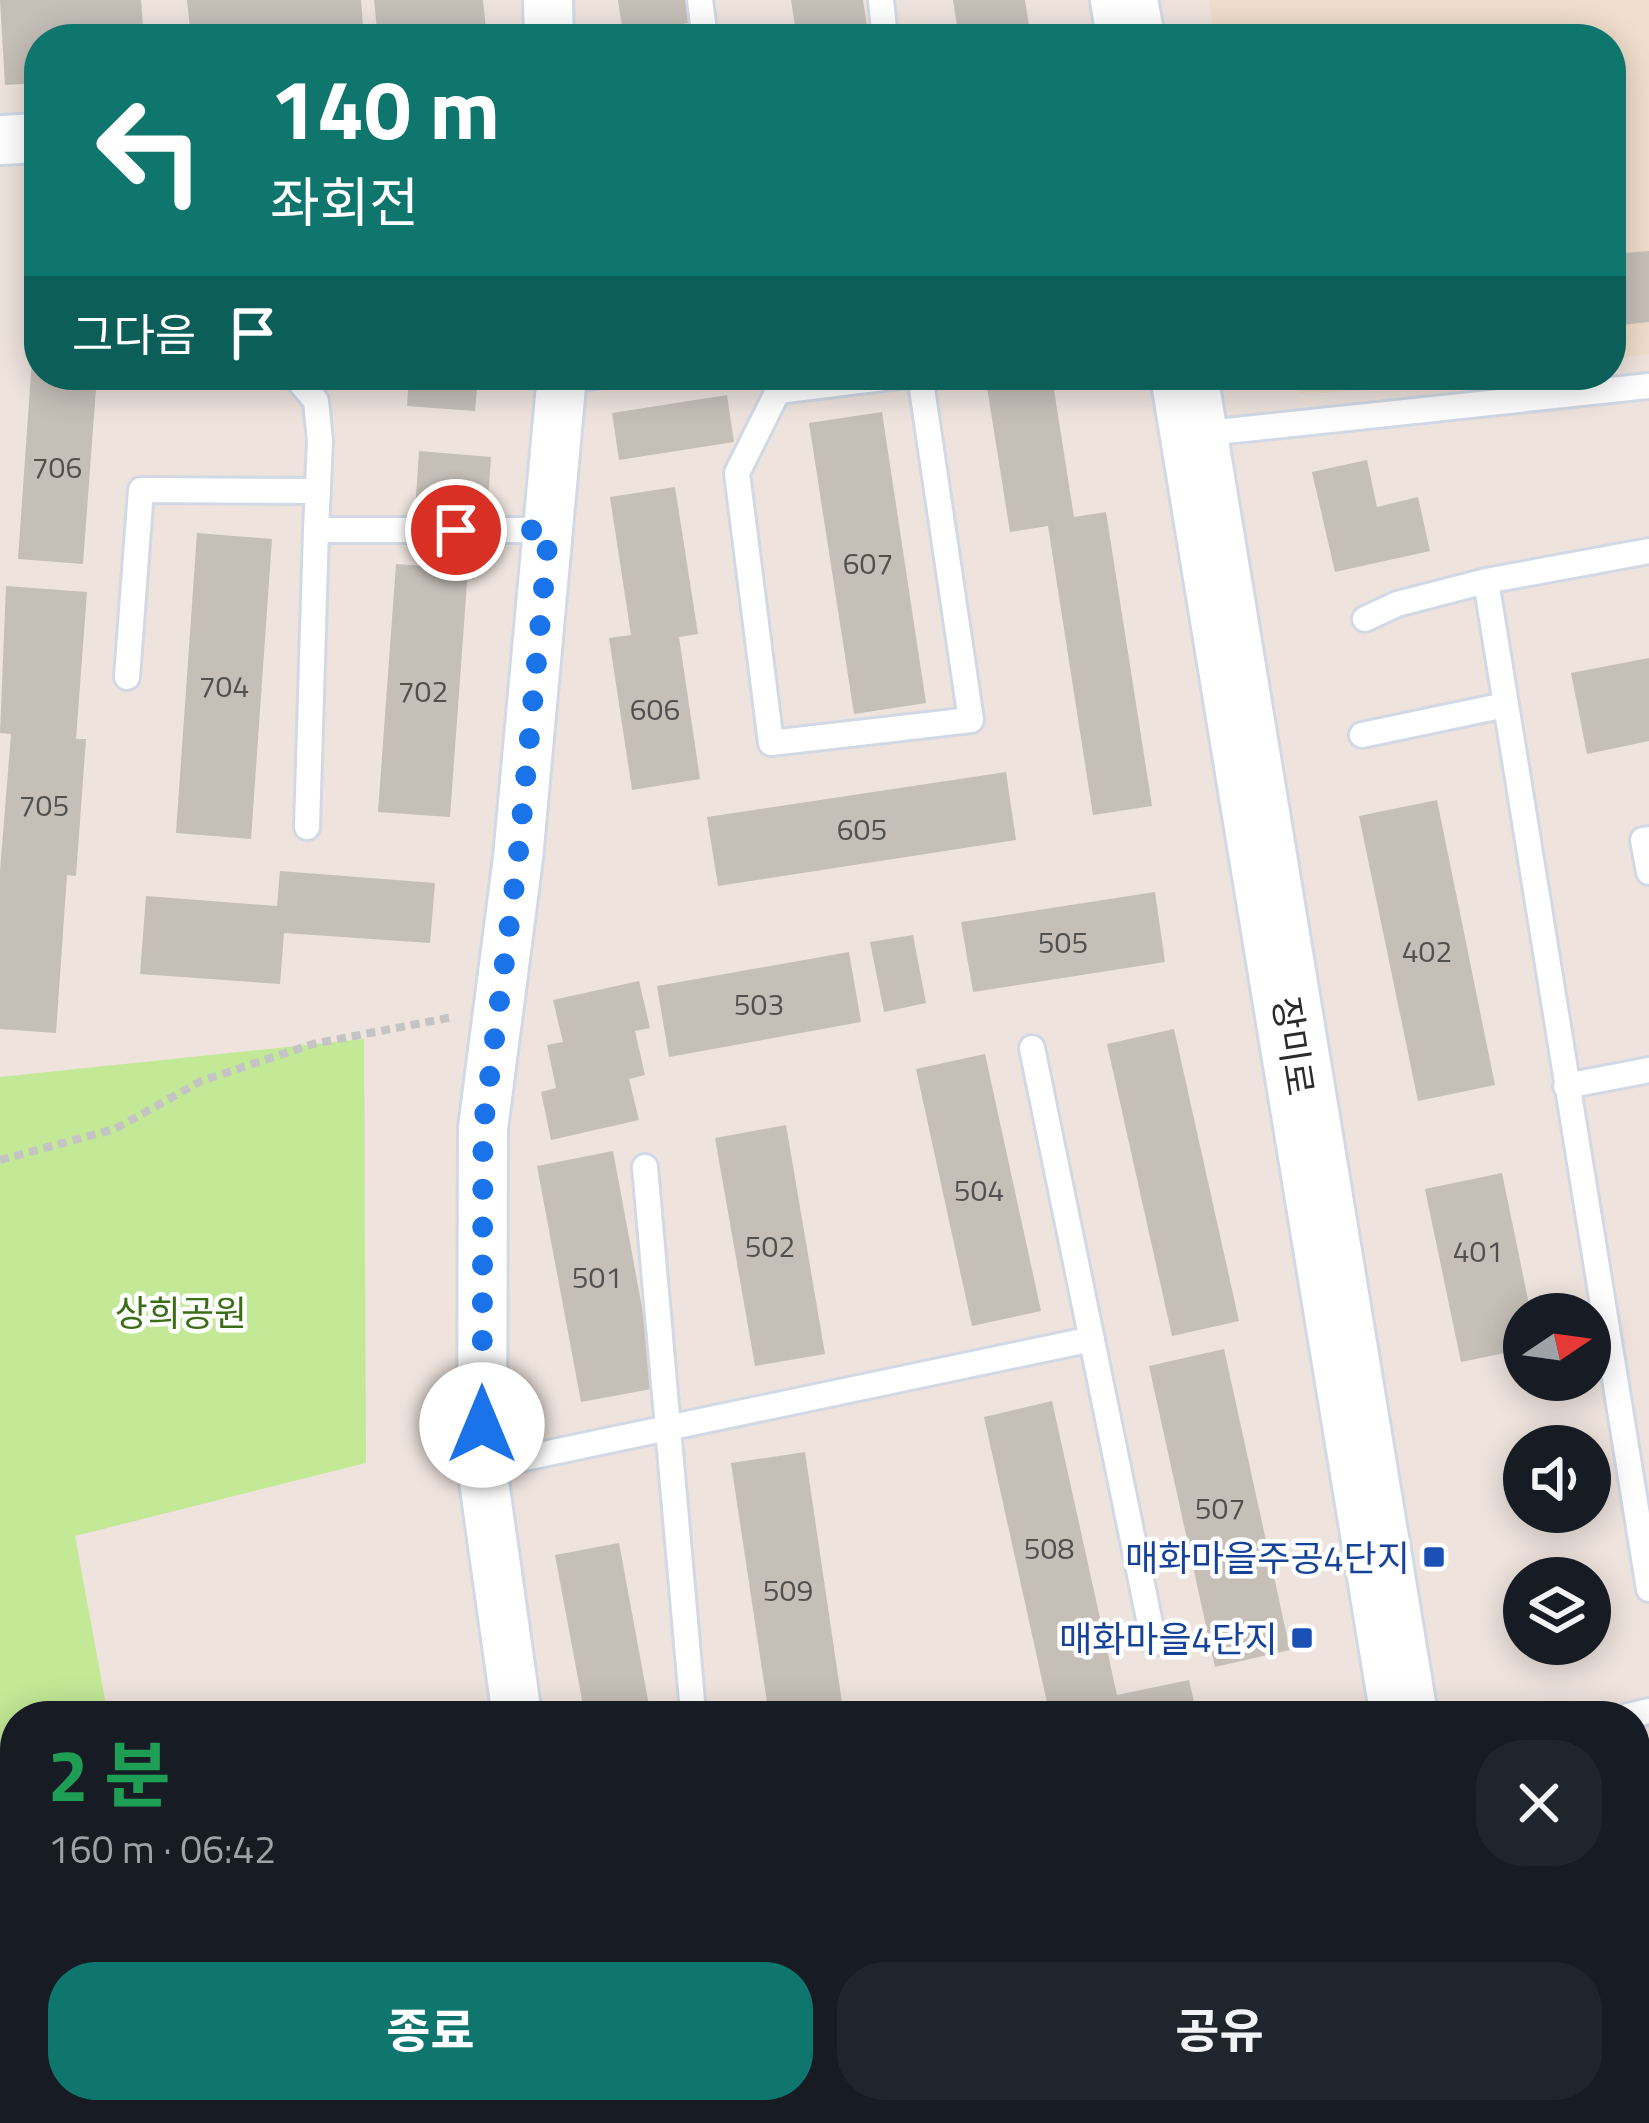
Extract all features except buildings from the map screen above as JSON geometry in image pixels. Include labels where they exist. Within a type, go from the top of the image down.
[{"type":"street","points":[[515,1701],[482,1467],[483,1128],[518,858],[549,530],[572,390]]},
{"type":"street","name":"장미로","points":[[1189,405],[1402,1701]]},
{"type":"lane","points":[[307,390],[316,401],[320,441],[307,827]]},
{"type":"lane","points":[[769,390],[736,473],[771,743],[970,720],[922,390]]},
{"type":"lane","points":[[1189,405],[1552,390]]},
{"type":"lane","points":[[127,677],[141,490],[318,491]]},
{"type":"lane","points":[[316,530],[549,530]]},
{"type":"lane","points":[[1364,619],[1397,604],[1486,580],[1649,551]]},
{"type":"lane","points":[[1486,580],[1566,1086],[1642,1511],[1649,1589]]},
{"type":"lane","points":[[1362,735],[1505,705]]},
{"type":"lane","points":[[1649,839],[1643,840],[1649,872]]},
{"type":"lane","points":[[1032,1048],[1154,1643]]},
{"type":"lane","points":[[1566,1086],[1649,1070]]},
{"type":"lane","points":[[645,1167],[692,1701]]},
{"type":"lane","points":[[482,1467],[1092,1339]]},
{"type":"path","points":[[0,1160],[115,1129],[201,1081],[313,1045],[496,1009]]},
{"type":"shaded area","points":[[1209,0],[1649,0],[1649,354],[1626,357],[1626,24],[1213,24]]},
{"type":"shaded area","points":[[1297,390],[1375,390],[1301,394]]},
{"type":"green space","name":"상희공원","points":[[364,1039],[366,1463],[75,1536],[105,1701],[0,1701],[0,1077]]},
{"type":"place","name":"매화마을주공4단지","points":[[1434,1557]]},
{"type":"place","name":"매화마을4단지","points":[[1302,1638]]},
{"type":"route","points":[[456,530],[549,530],[518,858],[483,1128],[482,1425]]}]
